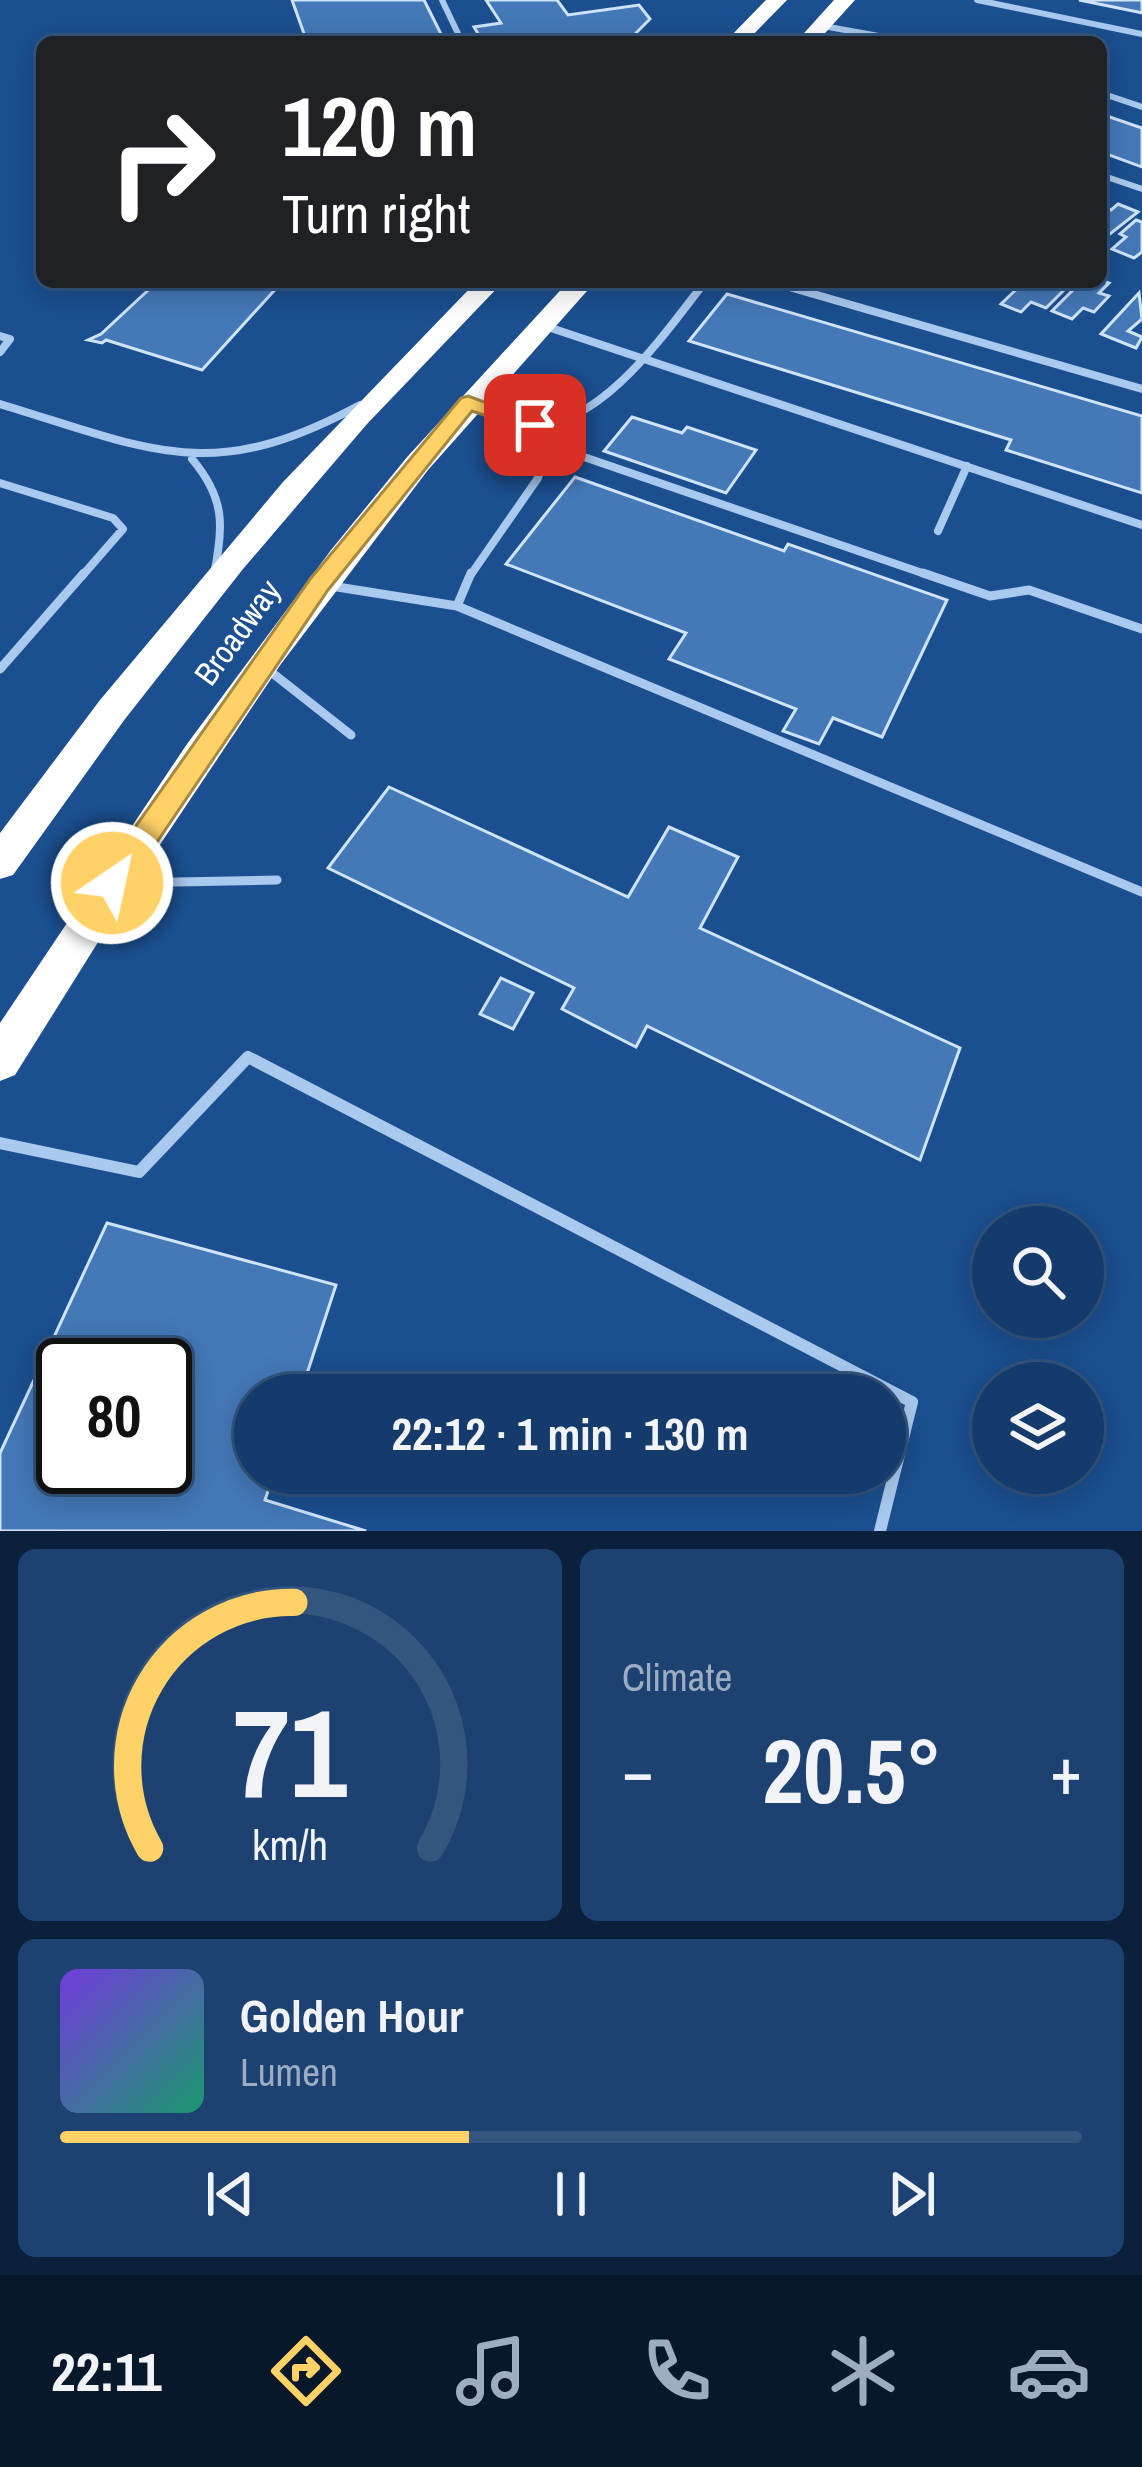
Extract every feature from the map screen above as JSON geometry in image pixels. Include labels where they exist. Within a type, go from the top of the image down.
[{"type":"highway","points":[[741,36],[778,0]]},
{"type":"highway","points":[[813,34],[845,0]]},
{"type":"highway","name":"Broadway","points":[[0,862],[211,587],[380,392],[484,288]]},
{"type":"highway","name":"Broadway","points":[[0,1061],[112,883],[320,584],[468,402],[575,288]]},
{"type":"lane","points":[[442,0],[459,36]]},
{"type":"lane","points":[[978,0],[1142,34]]},
{"type":"lane","points":[[1107,95],[1142,107]]},
{"type":"lane","points":[[1107,177],[1142,189]]},
{"type":"lane","points":[[468,402],[535,425],[578,415],[643,358],[700,288]]},
{"type":"lane","points":[[793,288],[1142,389]]},
{"type":"lane","points":[[540,324],[1142,525]]},
{"type":"lane","points":[[0,336],[10,339],[0,352]]},
{"type":"lane","points":[[0,404],[192,459],[239,456],[291,444],[380,392]]},
{"type":"lane","points":[[535,425],[549,446],[990,596],[1029,590],[1142,629]]},
{"type":"lane","points":[[457,607],[476,561],[538,478],[549,446]]},
{"type":"lane","points":[[192,459],[216,486],[225,515],[211,587]]},
{"type":"lane","points":[[938,531],[967,466]]},
{"type":"lane","points":[[0,483],[121,524],[119,537],[0,669]]},
{"type":"lane","points":[[320,584],[457,607],[1142,892]]},
{"type":"lane","points":[[261,664],[351,735]]},
{"type":"lane","points":[[112,883],[277,880]]},
{"type":"lane","points":[[0,1143],[139,1172],[248,1058],[912,1402],[880,1531]]},
{"type":"building","points":[[292,0],[424,0],[442,36],[305,36]]},
{"type":"building","points":[[486,0],[557,0],[568,15],[639,5],[650,19],[633,36],[479,36],[474,27],[501,23]]},
{"type":"building","points":[[1079,0],[1142,0],[1142,13],[1138,12]]},
{"type":"building","points":[[1107,116],[1142,128],[1142,167],[1107,154]]},
{"type":"building","points":[[1118,204],[1138,212],[1107,236],[1107,208]]},
{"type":"building","points":[[1136,220],[1142,222],[1142,252],[1134,258],[1112,249]]},
{"type":"building","points":[[151,288],[277,288],[202,370],[106,340],[88,340],[101,334]]},
{"type":"building","points":[[1018,288],[1066,288],[1046,308],[1031,302],[1021,312],[1001,304]]},
{"type":"building","points":[[1075,288],[1104,288],[1099,293],[1109,296],[1094,312],[1083,308],[1072,319],[1052,311]]},
{"type":"building","points":[[1139,293],[1142,319],[1128,331],[1142,337],[1136,348],[1101,334]]},
{"type":"building","points":[[727,294],[1142,416],[1142,493],[1006,450],[1011,440],[689,341]]},
{"type":"building","points":[[632,417],[682,433],[687,427],[756,450],[726,493],[604,451]]},
{"type":"building","points":[[575,477],[784,551],[788,544],[947,600],[882,737],[833,718],[819,744],[783,731],[796,709],[669,659],[686,633],[506,564]]},
{"type":"building","points":[[389,787],[628,897],[669,827],[738,857],[700,928],[960,1048],[920,1160],[647,1026],[636,1047],[562,1009],[574,988],[328,868]]},
{"type":"building","points":[[501,978],[533,993],[513,1029],[480,1014]]},
{"type":"building","points":[[107,1223],[336,1285],[307,1374],[234,1374],[234,1494],[267,1494],[265,1500],[366,1531],[0,1531],[0,1453],[36,1376],[36,1494],[192,1494],[192,1338],[54,1338]]},
{"type":"route","points":[[112,883],[320,584],[468,402],[535,425]]}]
